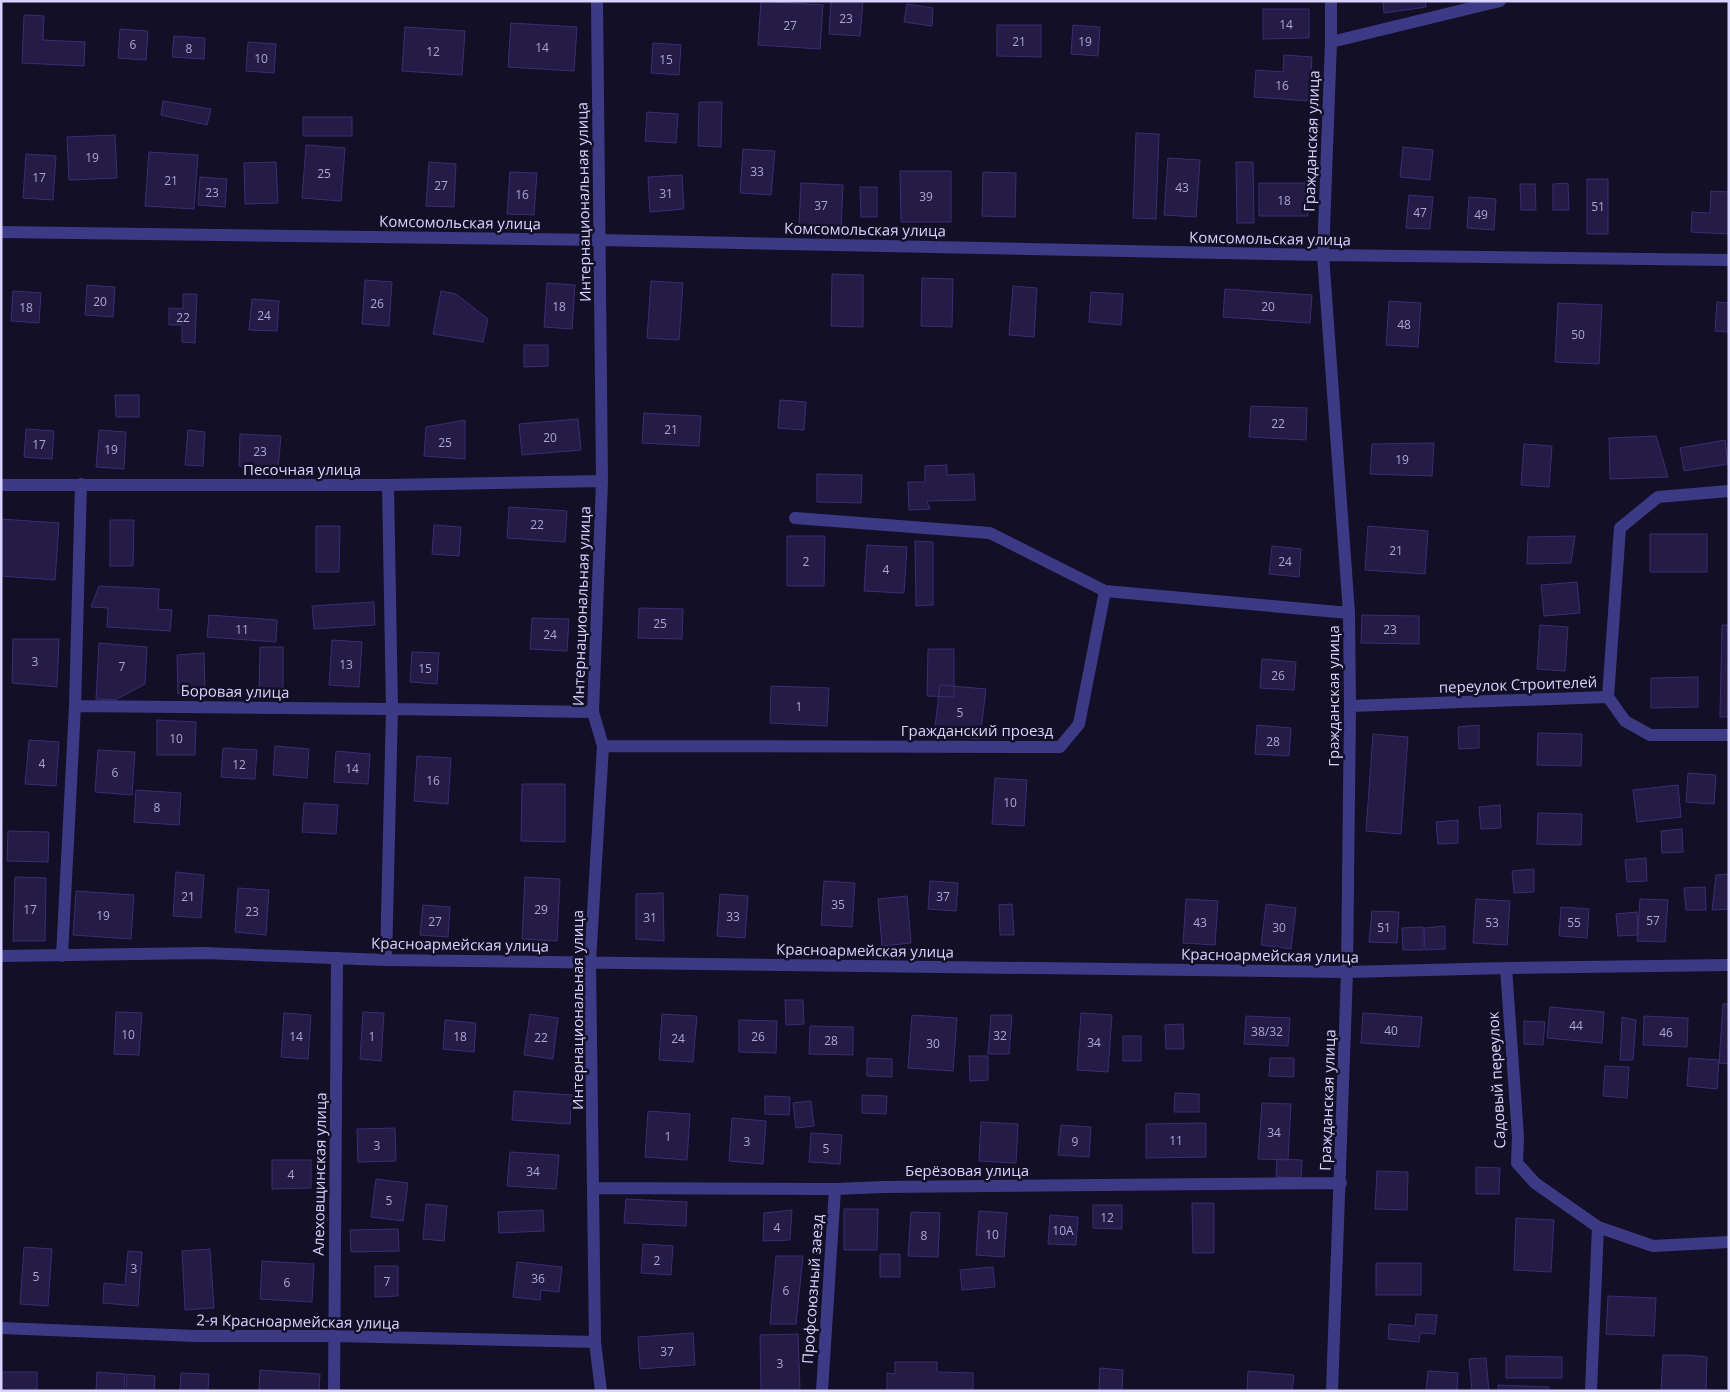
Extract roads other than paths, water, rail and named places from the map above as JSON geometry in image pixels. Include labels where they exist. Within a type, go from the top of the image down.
[{"type":"street","name":"Интернациональная улица","points":[[597,1],[602,481],[594,712],[603,746],[590,962],[595,1342],[601,1391]]},
{"type":"street","name":"Гражданская улица","points":[[1331,1],[1322,255],[1349,613],[1350,706],[1348,972],[1332,1391]]},
{"type":"street","points":[[1331,42],[1500,1]]},
{"type":"street","name":"Комсомольская улица","points":[[1,232],[599,240],[1322,255],[1729,260]]},
{"type":"street","name":"Песочная улица","points":[[1,484],[388,485],[602,481]]},
{"type":"street","points":[[62,956],[75,706],[81,484]]},
{"type":"street","points":[[386,960],[392,709],[388,485]]},
{"type":"street","name":"переулок Строителей","points":[[1350,706],[1608,697],[1620,528],[1658,497],[1729,491]]},
{"type":"street","points":[[795,518],[990,532],[1105,591],[1349,613]]},
{"type":"street","name":"Гражданский проезд","points":[[603,746],[1060,747],[1079,724],[1105,591]]},
{"type":"street","points":[[1608,697],[1625,721],[1650,735],[1729,735]]},
{"type":"street","name":"Боровая улица","points":[[75,706],[594,712]]},
{"type":"street","name":"Красноармейская улица","points":[[1,956],[204,953],[386,960],[1348,972],[1729,965]]},
{"type":"street","name":"Алеховщинская улица","points":[[334,1391],[337,958]]},
{"type":"street","name":"Садовый переулок","points":[[1506,968],[1518,1137],[1517,1163],[1535,1183],[1598,1227],[1653,1246],[1729,1242]]},
{"type":"street","name":"Берёзовая улица","points":[[593,1188],[835,1189],[1341,1184]]},
{"type":"street","name":"Профсоюзный заезд","points":[[822,1391],[835,1189]]},
{"type":"street","points":[[1591,1391],[1598,1227]]},
{"type":"street","name":"2-я Красноармейская улица","points":[[1,1328],[195,1336],[334,1336],[595,1342]]}]
